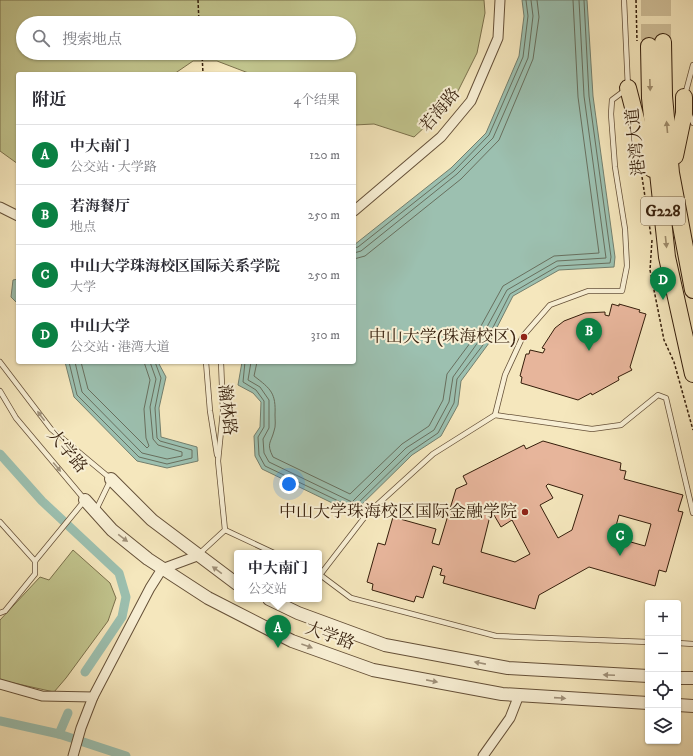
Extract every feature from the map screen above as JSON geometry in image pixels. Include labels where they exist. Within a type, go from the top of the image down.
[{"type":"highway","name":"港湾大道","points":[[693,290],[671,173],[664,96],[656,44],[650,98],[660,191],[668,257],[693,374]]},
{"type":"highway","points":[[628,88],[643,146],[660,191]]},
{"type":"highway","points":[[671,173],[684,113],[684,97]]},
{"type":"street","name":"若海路","points":[[356,208],[441,137],[471,101],[498,38],[500,0]]},
{"type":"street","points":[[0,207],[16,215]]},
{"type":"street","name":"大学路","points":[[111,479],[152,520],[197,556],[234,582]]},
{"type":"street","name":"大学路","points":[[85,500],[112,530],[162,569],[208,598],[292,640],[373,670],[502,694],[645,703]]},
{"type":"street","points":[[73,756],[81,728],[93,697],[150,588],[162,569],[197,556]]},
{"type":"street","name":"大学路","points":[[275,602],[298,613],[385,645],[508,668],[645,676]]},
{"type":"street","points":[[681,678],[693,678]]},
{"type":"street","points":[[0,684],[42,696],[93,697]]},
{"type":"street","points":[[483,756],[510,718],[519,695]]},
{"type":"street","points":[[681,705],[693,706]]},
{"type":"lane","points":[[496,415],[505,375],[523,336],[550,305],[588,291],[622,291],[627,266],[626,228],[615,167],[611,114],[612,100],[628,88],[624,0]]},
{"type":"lane","points":[[693,65],[684,97],[693,124]]},
{"type":"lane","name":"大学路","points":[[0,362],[51,429],[111,479]]},
{"type":"lane","name":"瀚林路","points":[[206,364],[210,411],[218,461]]},
{"type":"lane","points":[[222,364],[223,411],[218,461],[225,530]]},
{"type":"lane","name":"大学路","points":[[0,391],[16,418],[85,500]]},
{"type":"lane","points":[[322,571],[367,514],[433,454],[496,415],[592,429],[621,425],[658,395],[666,398],[693,513]]},
{"type":"lane","points":[[95,512],[111,479]]},
{"type":"lane","points":[[0,613],[5,611],[35,574],[35,562],[85,500]]},
{"type":"lane","points":[[0,522],[35,562]]},
{"type":"lane","points":[[225,530],[268,550]]},
{"type":"lane","points":[[197,556],[225,530]]},
{"type":"lane","points":[[322,577],[351,598],[496,636],[645,642]]},
{"type":"lane","points":[[681,644],[693,644]]},
{"type":"path","points":[[198,0],[199,16]]},
{"type":"path","points":[[202,60],[203,72]]},
{"type":"green space","points":[[0,0],[484,0],[485,13],[477,53],[453,101],[414,137],[374,124],[356,125],[356,72],[246,72],[217,61],[193,61],[177,72],[16,72],[16,163],[0,151]]},
{"type":"green space","points":[[73,550],[110,583],[116,598],[108,621],[54,692],[0,680],[0,620],[40,577],[49,580]]},
{"type":"water","points":[[522,0],[587,0],[593,96],[615,257],[614,267],[559,270],[513,296],[489,343],[461,381],[458,405],[441,436],[412,455],[353,513],[262,469],[255,456],[254,436],[260,427],[261,402],[253,393],[238,385],[242,364],[356,364],[356,243],[451,168],[486,133],[519,56],[524,16]]},
{"type":"water","points":[[16,279],[16,302],[11,297],[13,280]]},
{"type":"water","points":[[66,364],[159,364],[166,377],[159,408],[161,437],[197,447],[198,461],[167,468],[137,461],[74,397]]},
{"type":"building","points":[[612,304],[619,306],[619,304],[640,310],[639,312],[646,314],[630,367],[632,370],[618,377],[619,380],[592,395],[591,393],[578,400],[521,383],[522,377],[520,376],[526,354],[529,354],[530,350],[543,353],[545,349],[542,348],[555,328],[564,321],[585,313],[605,312],[605,315],[609,316]]},
{"type":"building","points":[[543,441],[621,463],[620,470],[626,471],[624,479],[683,495],[678,511],[683,512],[666,572],[659,570],[655,586],[589,567],[539,595],[535,609],[443,583],[445,576],[440,575],[442,569],[433,566],[423,598],[416,596],[414,602],[372,590],[373,584],[367,582],[378,543],[385,545],[393,517],[436,529],[432,543],[439,545],[456,489],[467,484],[463,476],[524,445],[526,449]],"holes":[[[548,484],[583,495],[572,530],[558,538],[540,505],[553,498],[546,486]],[[494,515],[501,527],[512,520],[530,554],[515,562],[481,552],[490,516]],[[619,515],[651,524],[645,546],[613,537]]]},
{"type":"waterway","points":[[0,454],[42,501],[119,573],[126,597],[122,617],[85,672]]},
{"type":"waterway","points":[[59,734],[68,713]]},
{"type":"waterway","points":[[0,721],[59,734],[126,756]]},
{"type":"tunnel","points":[[649,0],[649,46]]},
{"type":"tunnel","points":[[663,0],[663,42]]},
{"type":"place","name":"中山大学","points":[[663,300]]},
{"type":"place","name":"中山大学(珠海校区)","points":[[524,337]]},
{"type":"place","name":"若海餐厅","points":[[589,351]]},
{"type":"place","name":"中山大学珠海校区国际金融学院","points":[[525,512]]},
{"type":"place","name":"中山大学珠海校区国际关系学院","points":[[620,556]]},
{"type":"place","name":"中大南门","points":[[278,648]]}]
